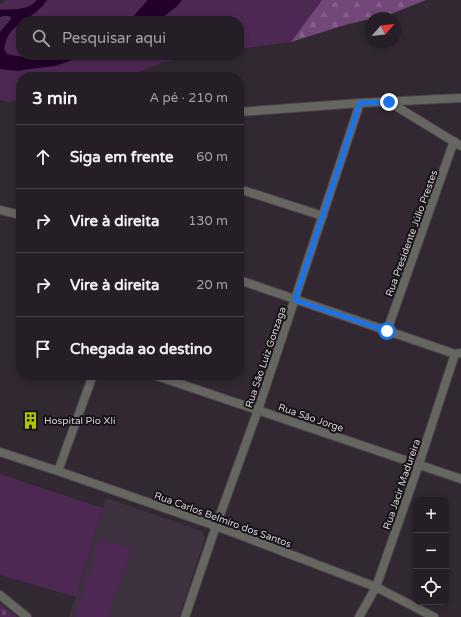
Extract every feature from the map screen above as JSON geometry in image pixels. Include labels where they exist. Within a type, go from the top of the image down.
[{"type":"street","points":[[244,112],[360,103],[461,98]]},
{"type":"street","points":[[389,102],[458,144]]},
{"type":"street","name":"Rua São Luiz Gonzaga","points":[[185,617],[258,410],[360,103]]},
{"type":"street","name":"Rua Presidente Júlio Prestes","points":[[387,331],[458,144]]},
{"type":"street","points":[[244,191],[323,216]]},
{"type":"street","points":[[0,210],[16,215]]},
{"type":"street","points":[[244,282],[458,354]]},
{"type":"street","name":"Rua Jacir Madureira","points":[[359,617],[376,587],[458,354]]},
{"type":"street","points":[[58,471],[91,380]]},
{"type":"street","name":"Rua São Jorge","points":[[169,380],[461,479]]},
{"type":"street","name":"Rua Carlos Belmiro dos Santos","points":[[0,452],[216,526],[376,587],[434,617]]},
{"type":"street","points":[[0,595],[27,617]]},
{"type":"shaded area","points":[[37,0],[47,0],[31,16],[16,16],[16,27],[11,31],[4,49],[7,54],[16,56],[16,60],[72,60],[55,66],[18,71],[0,69],[0,32],[11,17],[0,17],[0,10],[25,8],[34,4]]},
{"type":"shaded area","points":[[148,0],[182,0],[164,16],[134,16]]},
{"type":"shaded area","points":[[106,498],[199,530],[203,533],[205,538],[179,617],[69,617]]},
{"type":"green space","points":[[7,0],[37,0],[25,8],[0,10],[0,4]]},
{"type":"green space","points":[[47,0],[148,0],[134,16],[29,16]]},
{"type":"green space","points":[[182,0],[322,0],[291,42],[244,48],[244,16],[164,16]]},
{"type":"green space","points":[[322,0],[426,0],[396,12],[365,12],[365,20],[291,42]]},
{"type":"green space","points":[[5,15],[11,17],[11,19],[0,32],[0,17]]},
{"type":"green space","points":[[16,27],[16,56],[7,54],[4,49],[11,31]]},
{"type":"green space","points":[[72,60],[174,60],[161,63],[139,72],[16,72],[16,101],[8,102],[0,100],[0,69],[18,71],[55,66]]},
{"type":"green space","points":[[0,474],[103,508],[76,597],[0,575]]},
{"type":"green space","points":[[100,538],[131,549],[108,617],[75,617]]},
{"type":"green space","points":[[0,603],[17,617],[0,617]]},
{"type":"place","name":"Hospital Pio XIi","points":[[31,420]]},
{"type":"route","points":[[387,331],[295,300],[360,103],[389,102]]}]
